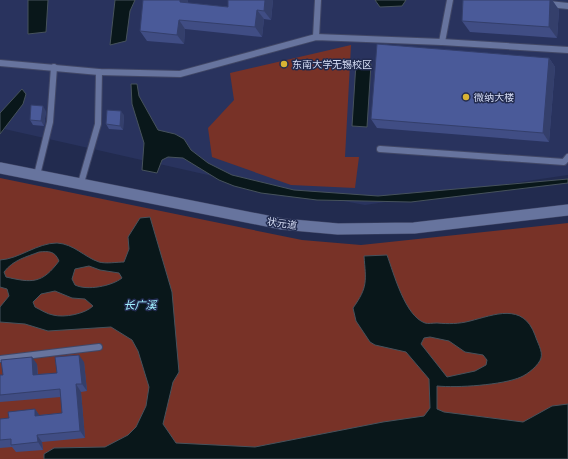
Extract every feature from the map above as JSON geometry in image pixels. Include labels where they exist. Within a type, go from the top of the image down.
[{"type":"street","name":"状元道","points":[[0,168],[37,174],[282,224],[338,230],[414,228],[568,210]]},
{"type":"lane","points":[[316,36],[318,0]]},
{"type":"lane","points":[[442,42],[450,0]]},
{"type":"lane","points":[[546,4],[568,6]]},
{"type":"lane","points":[[0,63],[100,72],[180,74],[316,36],[568,50]]},
{"type":"lane","points":[[37,174],[50,122],[54,67]]},
{"type":"lane","points":[[81,184],[98,124],[100,72]]},
{"type":"lane","points":[[380,149],[564,162],[568,158]]},
{"type":"lane","points":[[0,359],[100,347]]},
{"type":"shaded area","name":"东南大学无锡校区","points":[[0,0],[568,0],[568,175],[365,205],[239,182],[0,128]]},
{"type":"shaded area","points":[[351,45],[345,157],[359,157],[355,188],[291,185],[212,157],[208,128],[234,100],[230,73]]},
{"type":"shaded area","points":[[0,178],[302,240],[361,245],[568,223],[568,459],[0,459]]},
{"type":"water","points":[[28,0],[48,0],[46,32],[28,34]]},
{"type":"water","points":[[115,0],[135,0],[130,11],[126,41],[110,45]]},
{"type":"water","points":[[375,0],[406,0],[402,6],[380,7]]},
{"type":"water","points":[[356,63],[371,64],[367,127],[352,126]]},
{"type":"water","points":[[131,84],[137,84],[139,96],[158,130],[175,134],[184,139],[191,150],[208,163],[232,175],[294,190],[378,196],[568,179],[568,183],[411,202],[317,200],[261,193],[234,186],[219,180],[183,158],[168,157],[162,160],[157,173],[142,170],[144,143],[132,104]]},
{"type":"water","points":[[22,89],[26,94],[23,104],[0,134],[0,113]]},
{"type":"water","name":"长广溪","points":[[150,217],[172,292],[179,372],[173,382],[163,424],[176,443],[255,447],[383,422],[424,416],[430,408],[429,379],[406,352],[375,345],[370,342],[356,321],[353,308],[364,289],[364,256],[387,255],[401,294],[418,319],[425,323],[454,324],[498,314],[515,314],[523,318],[530,325],[541,349],[541,358],[538,364],[530,372],[513,380],[456,387],[437,386],[437,409],[444,412],[523,422],[552,406],[568,404],[568,459],[44,459],[44,454],[54,448],[105,447],[128,435],[136,427],[146,406],[149,387],[138,351],[132,340],[111,327],[48,331],[25,324],[0,322],[0,307],[9,296],[7,289],[0,287],[0,260],[14,257],[42,246],[57,243],[74,248],[88,257],[102,263],[124,262],[129,249],[128,237],[140,218]],"holes":[[[39,252],[51,252],[56,255],[59,261],[47,274],[36,280],[30,281],[6,277],[4,272],[20,259]],[[89,266],[100,270],[119,273],[122,278],[118,281],[99,287],[80,287],[75,285],[72,279],[75,269]],[[55,291],[72,298],[85,299],[93,306],[74,315],[58,316],[46,313],[35,307],[33,302],[41,294]],[[430,337],[449,341],[465,352],[483,355],[487,360],[486,365],[475,371],[447,377],[421,344],[424,338]]]},
{"type":"building","points":[[143,0],[180,0],[180,2],[228,7],[228,0],[265,0],[264,11],[257,10],[255,27],[179,20],[177,35],[140,31]]},
{"type":"building","points":[[463,0],[550,0],[549,27],[462,21]]},
{"type":"building","name":"微纳大楼","points":[[377,44],[549,58],[543,133],[371,119]]},
{"type":"building","points":[[31,105],[43,106],[41,121],[30,120]]},
{"type":"building","points":[[107,110],[121,111],[120,126],[106,124]]},
{"type":"building","points":[[79,355],[82,384],[76,384],[80,431],[37,435],[38,442],[11,445],[11,439],[0,440],[0,419],[9,418],[8,412],[35,409],[35,416],[62,413],[60,389],[0,395],[0,375],[3,375],[1,360],[32,357],[33,375],[57,373],[55,357]]},
{"type":"place","name":"东南大学无锡校区","points":[[284,64]]},
{"type":"place","name":"微纳大楼","points":[[466,97]]}]
